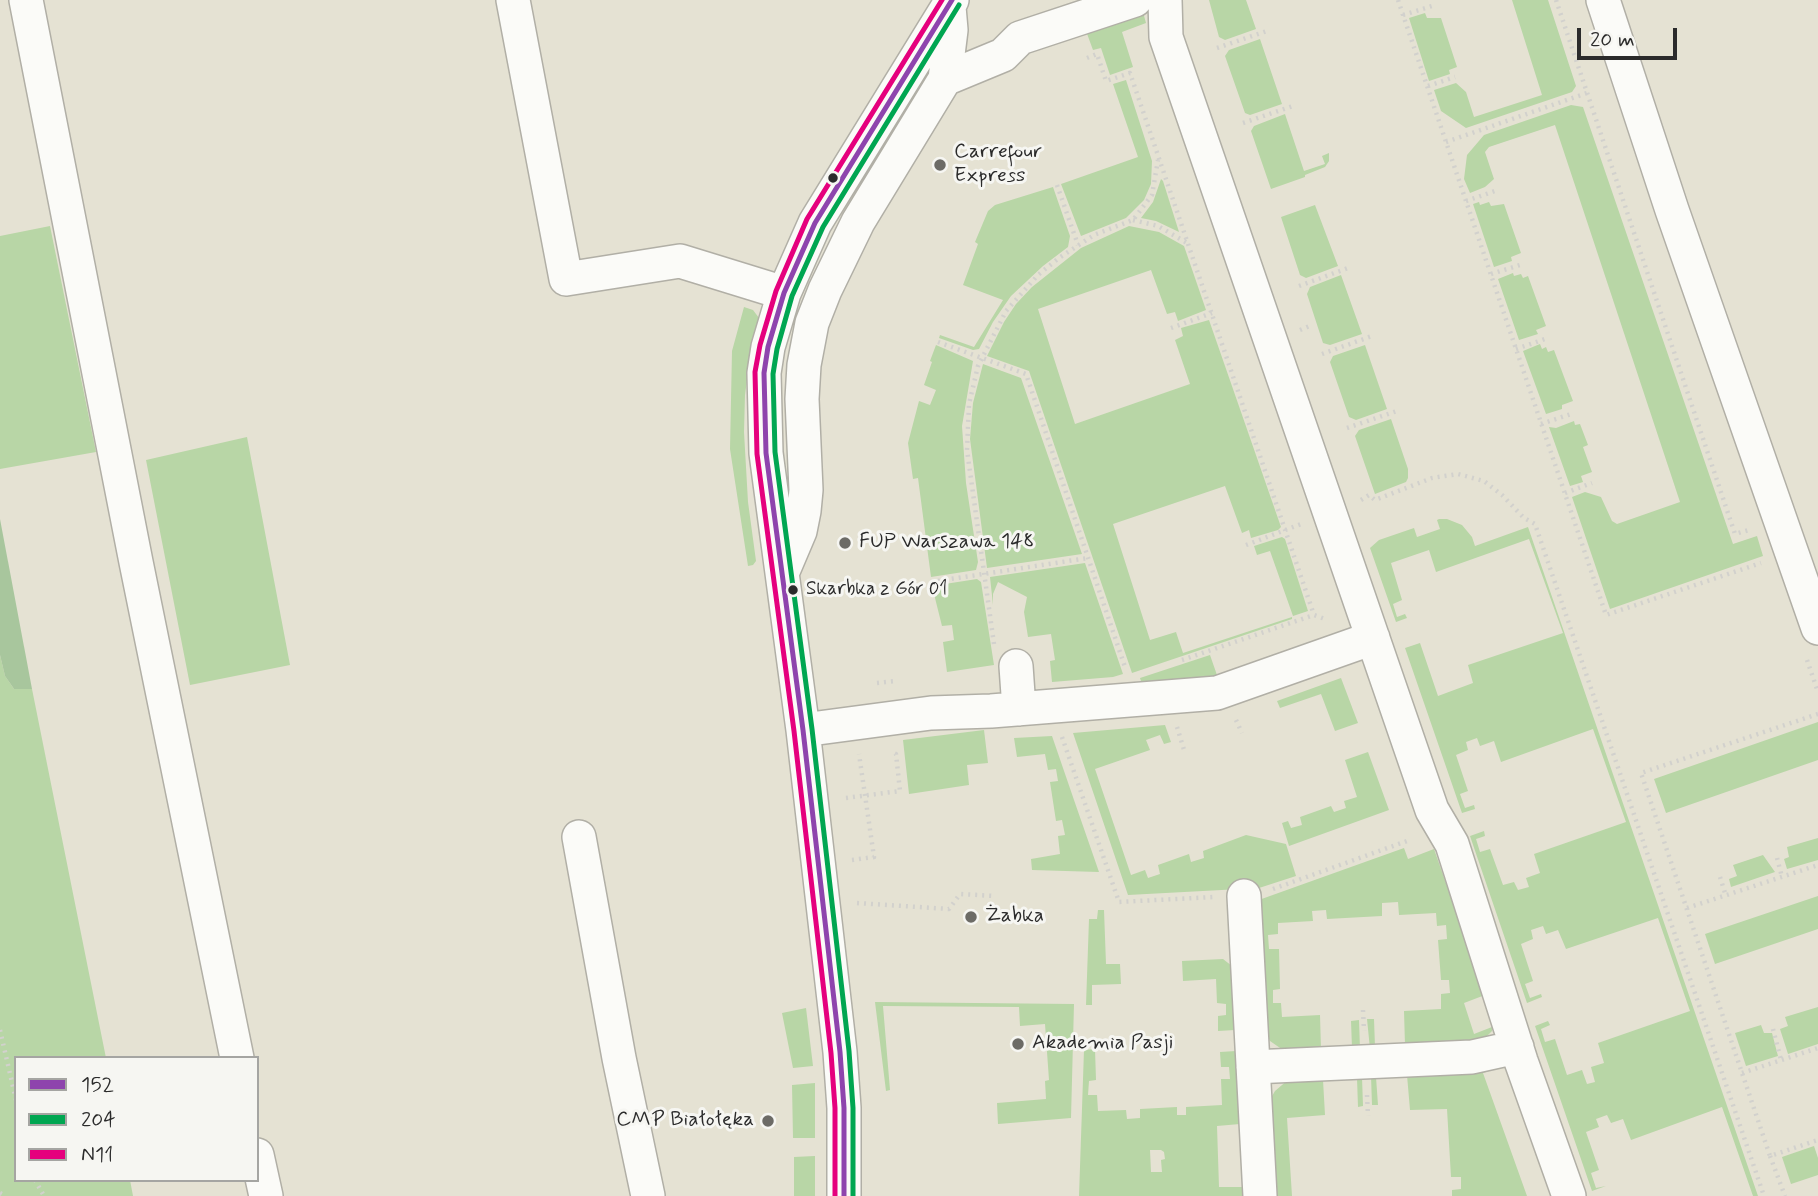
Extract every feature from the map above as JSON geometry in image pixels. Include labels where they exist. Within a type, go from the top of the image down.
[{"type":"street","points":[[26,0],[237,1056]]},
{"type":"street","points":[[513,0],[566,279],[680,261],[784,293]]},
{"type":"street","points":[[945,79],[1003,55],[1020,38],[1135,0]]},
{"type":"street","points":[[1165,0],[1166,37],[1432,810],[1452,845],[1517,1047],[1569,1196]]},
{"type":"street","points":[[1603,0],[1672,210],[1818,628]]},
{"type":"street","points":[[844,1196],[844,1108],[840,1052],[803,730],[766,453],[763,397],[768,347],[784,293],[816,223],[950,3]]},
{"type":"street","points":[[782,574],[800,531],[804,510],[806,490],[802,399],[804,365],[812,323],[824,290],[858,222],[945,79],[951,30],[950,3]]},
{"type":"street","points":[[803,730],[930,713],[1217,694],[1373,638]]},
{"type":"street","points":[[1005,710],[1006,660]]},
{"type":"street","points":[[579,837],[619,1058],[648,1196]]},
{"type":"street","points":[[1244,895],[1260,1196]]},
{"type":"street","points":[[1253,1067],[1472,1057],[1517,1047]]},
{"type":"street","points":[[259,1164],[266,1196]]},
{"type":"path","points":[[1398,0],[1606,615],[1772,559]]},
{"type":"path","points":[[1556,0],[1735,534],[1762,525]]},
{"type":"path","points":[[1403,15],[1432,6]]},
{"type":"path","points":[[1217,48],[1267,31]]},
{"type":"path","points":[[1087,58],[1097,54],[1106,80],[1130,73],[1314,615],[1175,663]]},
{"type":"path","points":[[1428,86],[1455,76]]},
{"type":"path","points":[[1446,142],[1587,93]]},
{"type":"path","points":[[1244,123],[1293,106]]},
{"type":"path","points":[[1006,660],[984,574],[967,450],[969,404],[981,358],[1006,311],[1020,293],[1078,245],[1094,235],[1133,220],[1152,195],[1158,156]]},
{"type":"path","points":[[1057,185],[1078,245]]},
{"type":"path","points":[[1466,201],[1495,191]]},
{"type":"path","points":[[1133,220],[1158,226],[1189,244]]},
{"type":"path","points":[[1491,274],[1520,265]]},
{"type":"path","points":[[1299,286],[1348,268]]},
{"type":"path","points":[[1171,328],[1212,313]]},
{"type":"path","points":[[1322,354],[1372,336]]},
{"type":"path","points":[[1516,349],[1545,339]]},
{"type":"path","points":[[938,342],[1026,374],[1127,673]]},
{"type":"path","points":[[1347,428],[1397,411]]},
{"type":"path","points":[[1541,424],[1572,414]]},
{"type":"path","points":[[1369,495],[1375,500],[1432,478],[1458,474],[1484,481],[1524,518],[1535,524],[1764,1196]]},
{"type":"path","points":[[1565,493],[1592,483]]},
{"type":"path","points":[[1246,545],[1287,531]]},
{"type":"path","points":[[932,582],[1088,558]]},
{"type":"path","points":[[1785,1196],[1641,773],[1818,714]]},
{"type":"path","points":[[1173,716],[1185,753]]},
{"type":"path","points":[[1058,725],[1119,902],[1257,895],[1407,841],[1405,837]]},
{"type":"path","points":[[846,798],[900,791],[896,754],[884,747]]},
{"type":"path","points":[[852,860],[874,857],[858,752]]},
{"type":"path","points":[[1777,858],[1782,877]]},
{"type":"path","points":[[1687,908],[1818,865]]},
{"type":"path","points":[[1720,877],[1726,895]]},
{"type":"path","points":[[857,902],[948,909],[960,894],[995,896]]},
{"type":"path","points":[[1773,1029],[1781,1060]]},
{"type":"path","points":[[0,1030],[14,1092]]},
{"type":"path","points":[[1742,1073],[1818,1048]]},
{"type":"path","points":[[1770,1156],[1818,1140]]},
{"type":"path","points":[[0,1194],[6,1196]]},
{"type":"green space","points":[[1209,0],[1246,0],[1256,29],[1225,40],[1219,37]]},
{"type":"green space","points":[[1512,0],[1548,0],[1576,86],[1572,92],[1466,128],[1441,111],[1434,90],[1456,83],[1466,92],[1474,117],[1542,95]]},
{"type":"green space","points":[[1143,12],[1146,23],[1122,32],[1133,67],[1110,75],[1101,48],[1093,50],[1086,31]]},
{"type":"green space","points":[[1425,13],[1427,18],[1441,18],[1457,67],[1449,70],[1450,74],[1429,81],[1409,18]]},
{"type":"green space","points":[[1260,39],[1282,104],[1250,115],[1245,113],[1225,56],[1229,50]]},
{"type":"green space","points":[[1126,80],[1152,161],[1151,184],[1144,200],[1126,218],[1081,236],[1061,184],[1138,157],[1113,84]]},
{"type":"green space","points":[[1571,105],[1583,107],[1733,544],[1757,536],[1763,556],[1610,609],[1572,497],[1585,492],[1601,497],[1612,521],[1617,524],[1680,502],[1555,125],[1489,147],[1485,152],[1494,179],[1485,187],[1470,193],[1464,179],[1467,155],[1484,135]]},
{"type":"green space","points":[[1285,114],[1304,171],[1325,164],[1322,156],[1329,153],[1329,161],[1325,167],[1305,177],[1271,189],[1251,131],[1254,126]]},
{"type":"green space","points":[[1161,179],[1179,232],[1156,221],[1141,218],[1153,202]]},
{"type":"green space","points":[[1053,187],[1070,236],[1068,247],[1011,296],[979,349],[973,350],[939,338],[940,335],[974,347],[1003,300],[963,285],[978,244],[975,242],[988,211],[995,205]]},
{"type":"green space","points":[[1479,202],[1480,205],[1489,202],[1491,206],[1504,204],[1521,253],[1511,257],[1512,261],[1494,267],[1473,204]]},
{"type":"green space","points":[[1315,205],[1338,266],[1306,278],[1300,275],[1281,217]]},
{"type":"green space","points":[[50,226],[96,452],[0,469],[0,236]]},
{"type":"green space","points":[[1129,226],[1159,232],[1184,246],[1206,310],[1178,321],[1175,312],[1167,314],[1151,270],[1038,309],[1075,424],[1190,384],[1175,340],[1183,336],[1181,328],[1209,320],[1281,527],[1251,538],[1249,530],[1242,533],[1225,486],[1113,524],[1150,640],[1176,632],[1183,653],[1292,617],[1132,673],[1029,371],[987,356],[1004,322],[1032,287],[1081,248]]},
{"type":"green space","points":[[1513,273],[1514,276],[1521,274],[1523,278],[1528,276],[1546,326],[1536,330],[1538,334],[1519,340],[1498,279]]},
{"type":"green space","points":[[1341,275],[1362,334],[1330,345],[1323,343],[1307,294],[1310,287]]},
{"type":"green space","points":[[744,307],[753,310],[759,318],[745,395],[748,502],[756,561],[748,566],[730,449],[732,351]]},
{"type":"green space","points":[[1540,344],[1542,349],[1546,347],[1548,352],[1554,350],[1573,401],[1562,405],[1562,409],[1546,414],[1523,351]]},
{"type":"green space","points":[[936,345],[973,361],[962,426],[966,483],[978,562],[976,570],[931,577],[918,478],[913,479],[908,443],[919,401],[930,405],[936,390],[924,385]]},
{"type":"green space","points":[[1365,345],[1387,409],[1356,420],[1349,417],[1330,362],[1333,356]]},
{"type":"green space","points":[[983,364],[1021,378],[1082,554],[987,568],[970,439],[973,403]]},
{"type":"green space","points":[[1391,419],[1408,469],[1408,478],[1406,482],[1375,494],[1355,436],[1359,430]]},
{"type":"green space","points":[[1574,421],[1575,425],[1580,424],[1588,445],[1583,447],[1592,472],[1581,476],[1583,482],[1570,486],[1549,427],[1556,428]]},
{"type":"green space","points":[[247,437],[290,665],[190,685],[146,460]]},
{"type":"green space","points":[[0,519],[32,689],[14,689],[5,676],[0,655]]},
{"type":"green space","points":[[1439,519],[1462,525],[1472,537],[1475,546],[1528,527],[1758,1196],[1753,1196],[1722,1107],[1631,1140],[1623,1119],[1611,1123],[1607,1115],[1596,1119],[1599,1127],[1586,1132],[1599,1170],[1591,1173],[1596,1188],[1606,1186],[1592,1191],[1535,1026],[1548,1021],[1550,1025],[1541,1029],[1545,1042],[1555,1039],[1567,1075],[1582,1070],[1587,1084],[1595,1082],[1591,1067],[1604,1063],[1598,1043],[1690,1011],[1658,918],[1566,949],[1558,930],[1546,934],[1543,926],[1531,930],[1533,939],[1521,944],[1533,981],[1525,984],[1530,998],[1541,994],[1542,997],[1527,1003],[1470,836],[1484,831],[1485,836],[1476,839],[1480,852],[1490,849],[1503,885],[1514,882],[1518,890],[1529,887],[1526,878],[1540,873],[1534,854],[1626,822],[1593,729],[1501,762],[1494,741],[1480,746],[1477,738],[1466,742],[1468,750],[1456,755],[1468,791],[1460,794],[1465,808],[1474,805],[1475,809],[1462,813],[1405,648],[1420,643],[1438,696],[1473,683],[1468,665],[1563,633],[1529,539],[1436,572],[1429,550],[1391,563],[1402,600],[1393,604],[1397,617],[1405,614],[1407,618],[1396,622],[1370,548],[1379,540],[1414,528],[1417,537],[1440,529]]},
{"type":"green space","points":[[1282,537],[1285,539],[1308,611],[1293,616],[1270,551],[1257,555],[1254,546]]},
{"type":"green space","points":[[1085,563],[1123,674],[1052,682],[1050,661],[1055,660],[1051,634],[1028,637],[1024,612],[1027,597],[998,582],[993,594],[993,605],[990,577]]},
{"type":"green space","points":[[977,579],[981,582],[994,665],[947,672],[943,642],[954,640],[952,625],[942,626],[932,586]]},
{"type":"green space","points":[[0,655],[5,676],[14,689],[32,689],[106,1056],[14,1056],[14,1182],[130,1182],[133,1196],[0,1196]]},
{"type":"green space","points":[[1210,655],[1218,678],[1142,684],[1140,678]]},
{"type":"green space","points":[[1341,678],[1358,723],[1335,731],[1321,694],[1280,708],[1277,701]]},
{"type":"green space","points":[[1818,722],[1818,760],[1666,813],[1654,779]]},
{"type":"green space","points":[[1165,725],[1171,742],[1164,744],[1160,735],[1146,740],[1150,750],[1095,769],[1131,875],[1145,870],[1148,878],[1160,874],[1158,865],[1189,854],[1191,862],[1204,858],[1203,851],[1246,835],[1286,844],[1296,876],[1259,888],[1128,895],[1073,733]]},
{"type":"green space","points":[[984,730],[988,763],[967,765],[969,785],[909,794],[903,740]]},
{"type":"green space","points":[[1052,736],[1099,872],[1032,870],[1031,859],[1060,854],[1058,836],[1065,835],[1062,820],[1056,821],[1050,782],[1058,781],[1056,769],[1048,770],[1045,754],[1017,757],[1014,738]]},
{"type":"green space","points":[[1368,752],[1389,810],[1289,846],[1282,823],[1288,821],[1291,828],[1302,825],[1300,817],[1331,806],[1334,812],[1346,808],[1344,801],[1357,797],[1345,760]]},
{"type":"green space","points":[[1818,838],[1818,860],[1787,869],[1784,859],[1789,857],[1787,847]]},
{"type":"green space","points":[[1404,848],[1408,859],[1434,849],[1485,995],[1464,1003],[1474,1034],[1492,1027],[1492,1031],[1485,1038],[1470,1045],[1370,1049],[1367,1019],[1374,1019],[1375,1047],[1405,1045],[1404,1011],[1441,1009],[1441,994],[1450,993],[1449,980],[1441,980],[1438,940],[1447,939],[1446,925],[1437,926],[1436,913],[1399,915],[1398,902],[1382,903],[1382,916],[1327,919],[1326,910],[1312,911],[1313,921],[1278,923],[1278,934],[1268,935],[1269,949],[1279,949],[1280,989],[1273,990],[1273,1003],[1281,1003],[1282,1017],[1320,1015],[1321,1050],[1352,1048],[1351,1021],[1359,1020],[1358,1051],[1296,1055],[1283,1050],[1270,1041],[1263,1027],[1256,901]]},
{"type":"green space","points":[[1763,855],[1775,872],[1731,887],[1729,879],[1737,876],[1733,865]]},
{"type":"green space","points":[[1818,896],[1818,929],[1715,964],[1705,934]]},
{"type":"green space","points":[[1098,910],[1104,910],[1106,964],[1120,964],[1121,984],[1092,985],[1092,1005],[1086,1005],[1089,919],[1097,919]]},
{"type":"green space","points":[[1223,959],[1232,966],[1235,1030],[1218,1031],[1218,1016],[1226,1015],[1226,1004],[1217,1003],[1216,979],[1183,981],[1182,961]]},
{"type":"green space","points":[[875,1002],[1074,1004],[1071,1118],[998,1124],[997,1103],[1046,1099],[1045,1081],[1049,1080],[1045,1024],[1020,1026],[1019,1007],[883,1006],[890,1090],[886,1091]]},
{"type":"green space","points":[[1818,1007],[1818,1044],[1788,1054],[1780,1029],[1788,1026],[1785,1017]]},
{"type":"green space","points":[[806,1008],[813,1066],[793,1068],[782,1013]]},
{"type":"green space","points":[[1761,1025],[1764,1033],[1772,1033],[1778,1056],[1746,1066],[1735,1033]]},
{"type":"green space","points":[[1095,1049],[1096,1080],[1089,1081],[1088,1095],[1097,1095],[1098,1111],[1126,1110],[1127,1119],[1140,1118],[1140,1109],[1177,1107],[1177,1115],[1186,1115],[1186,1107],[1222,1105],[1221,1079],[1230,1079],[1229,1067],[1221,1067],[1220,1052],[1236,1051],[1240,1124],[1217,1126],[1219,1187],[1243,1187],[1243,1196],[1079,1196],[1084,1050]],"holes":[[[1150,1150],[1161,1150],[1165,1159],[1161,1160],[1162,1172],[1151,1172]]]},
{"type":"green space","points":[[1507,1065],[1483,1073],[1527,1196],[1452,1196],[1452,1190],[1461,1189],[1461,1177],[1451,1177],[1447,1109],[1410,1110],[1407,1075],[1376,1077],[1378,1105],[1372,1105],[1371,1076]]},
{"type":"green space","points":[[1362,1077],[1363,1106],[1358,1107],[1357,1078],[1323,1080],[1325,1115],[1287,1118],[1292,1196],[1271,1196],[1271,1098],[1275,1091],[1289,1079]]},
{"type":"green space","points":[[815,1083],[815,1138],[793,1138],[792,1085]]},
{"type":"green space","points":[[1814,1146],[1818,1158],[1818,1175],[1791,1184],[1782,1157]]},
{"type":"green space","points":[[815,1156],[815,1196],[794,1196],[794,1157]]},
{"type":"transit line","name":"N11","points":[[835,1196],[835,1108],[831,1053],[794,731],[757,454],[755,372],[776,291],[807,219],[942,0]]},
{"type":"transit line","name":"152","points":[[844,1196],[844,1108],[840,1052],[803,730],[766,453],[764,373],[768,347],[784,293],[815,223],[952,0]]},
{"type":"transit line","name":"204","points":[[853,1196],[853,1108],[849,1051],[812,729],[775,452],[773,374],[792,296],[823,227],[959,5]]},
{"type":"place","name":"Carrefour Express","points":[[940,165]]},
{"type":"place","name":"FUP Warszawa 148","points":[[845,543]]},
{"type":"place","name":"Skarbka z Gór 01","points":[[793,590]]},
{"type":"place","name":"Żabka","points":[[971,917]]},
{"type":"place","name":"Akademia Pasji","points":[[1018,1044]]},
{"type":"place","name":"CMP Białołęka","points":[[768,1121]]}]
